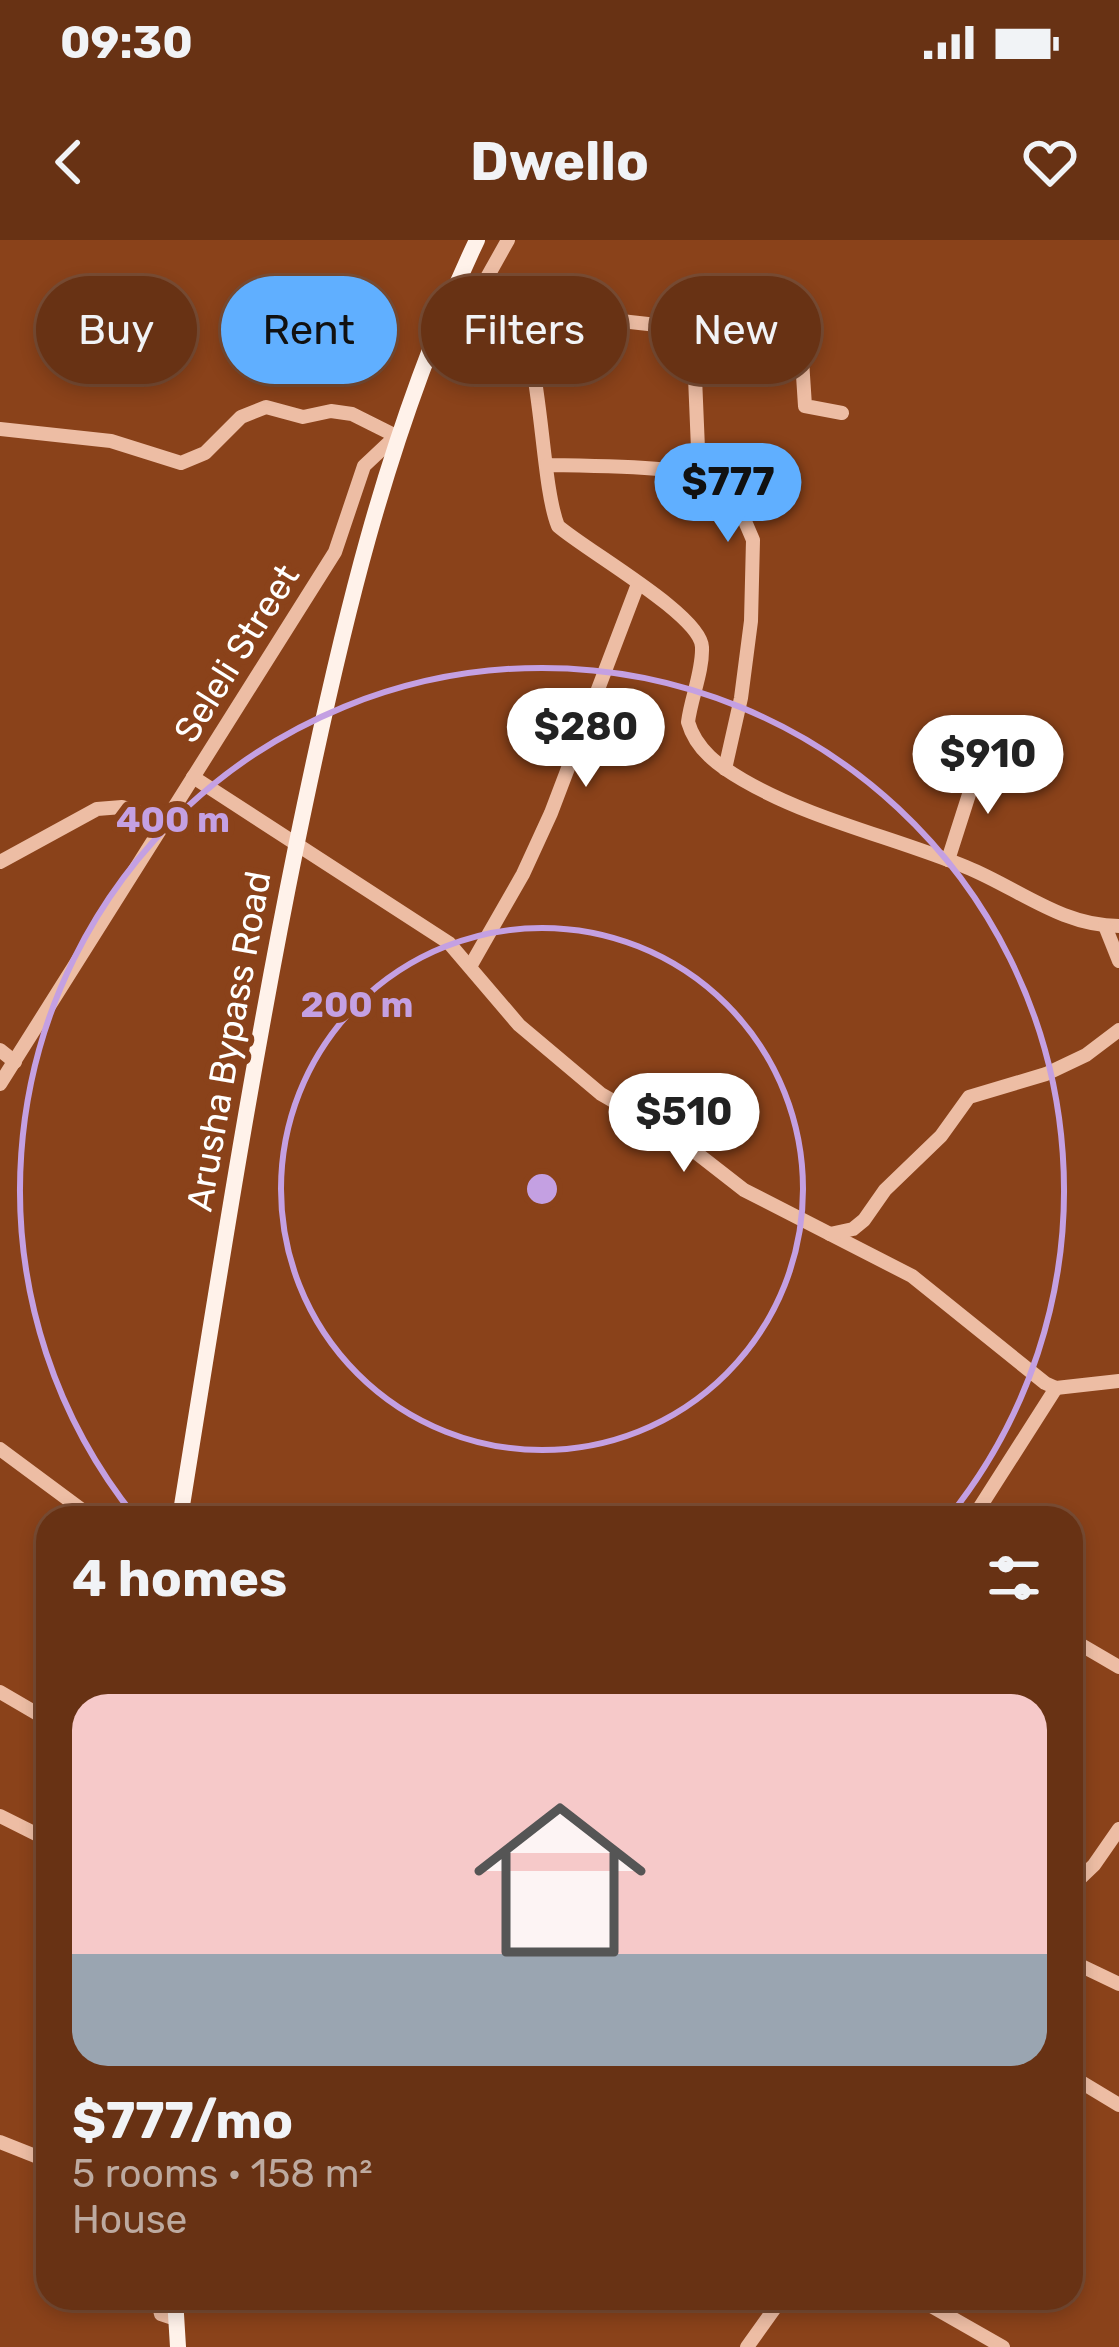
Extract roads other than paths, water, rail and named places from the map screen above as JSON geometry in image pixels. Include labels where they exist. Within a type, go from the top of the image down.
[{"type":"main road","name":"Arusha Bypass Road","points":[[460,276],[477,240]]},
{"type":"main road","name":"Arusha Bypass Road","points":[[182,1506],[269,980],[336,656],[396,435],[421,372]]},
{"type":"main road","points":[[176,2310],[178,2347]]},
{"type":"street","points":[[488,276],[508,240]]},
{"type":"street","points":[[534,384],[557,526],[677,611],[700,637],[688,722],[698,745],[725,769],[796,806],[948,860],[1009,886],[1050,911],[1112,926],[1119,961]]},
{"type":"street","points":[[695,384],[699,473]]},
{"type":"street","points":[[804,384],[805,406],[842,413]]},
{"type":"street","points":[[0,429],[89,437],[181,463],[206,453],[241,417],[266,407],[303,417],[331,411],[352,414],[396,435]]},
{"type":"street","name":"Seleli Street","points":[[0,1084],[335,552],[364,466],[396,435]]},
{"type":"street","points":[[547,465],[699,473],[740,485],[752,541],[747,656],[725,769]]},
{"type":"street","points":[[471,965],[524,874],[638,584]]},
{"type":"street","points":[[948,860],[980,760]]},
{"type":"street","points":[[193,777],[448,943],[519,1025],[591,1087],[676,1136],[744,1190],[912,1276],[1056,1388],[1119,1381]]},
{"type":"street","points":[[0,862],[97,809],[122,807],[165,820]]},
{"type":"street","points":[[830,1234],[853,1229],[864,1220],[885,1190],[941,1136],[969,1097],[1046,1074],[1119,1030]]},
{"type":"street","points":[[0,1050],[15,1063]]},
{"type":"street","points":[[981,1506],[1056,1388]]},
{"type":"street","points":[[0,1449],[77,1506]]},
{"type":"street","points":[[1083,1646],[1119,1667]]},
{"type":"street","points":[[0,1693],[36,1713]]},
{"type":"street","points":[[0,1816],[36,1834]]},
{"type":"street","points":[[1083,1875],[1112,1846],[1119,1828]]},
{"type":"street","points":[[1083,1967],[1119,1984]]},
{"type":"street","points":[[1083,2083],[1114,2102],[1119,2084]]},
{"type":"street","points":[[0,2142],[36,2156]]},
{"type":"street","points":[[160,2310],[176,2319]]},
{"type":"street","points":[[747,2347],[773,2310]]},
{"type":"street","points":[[938,2310],[1004,2347]]}]
